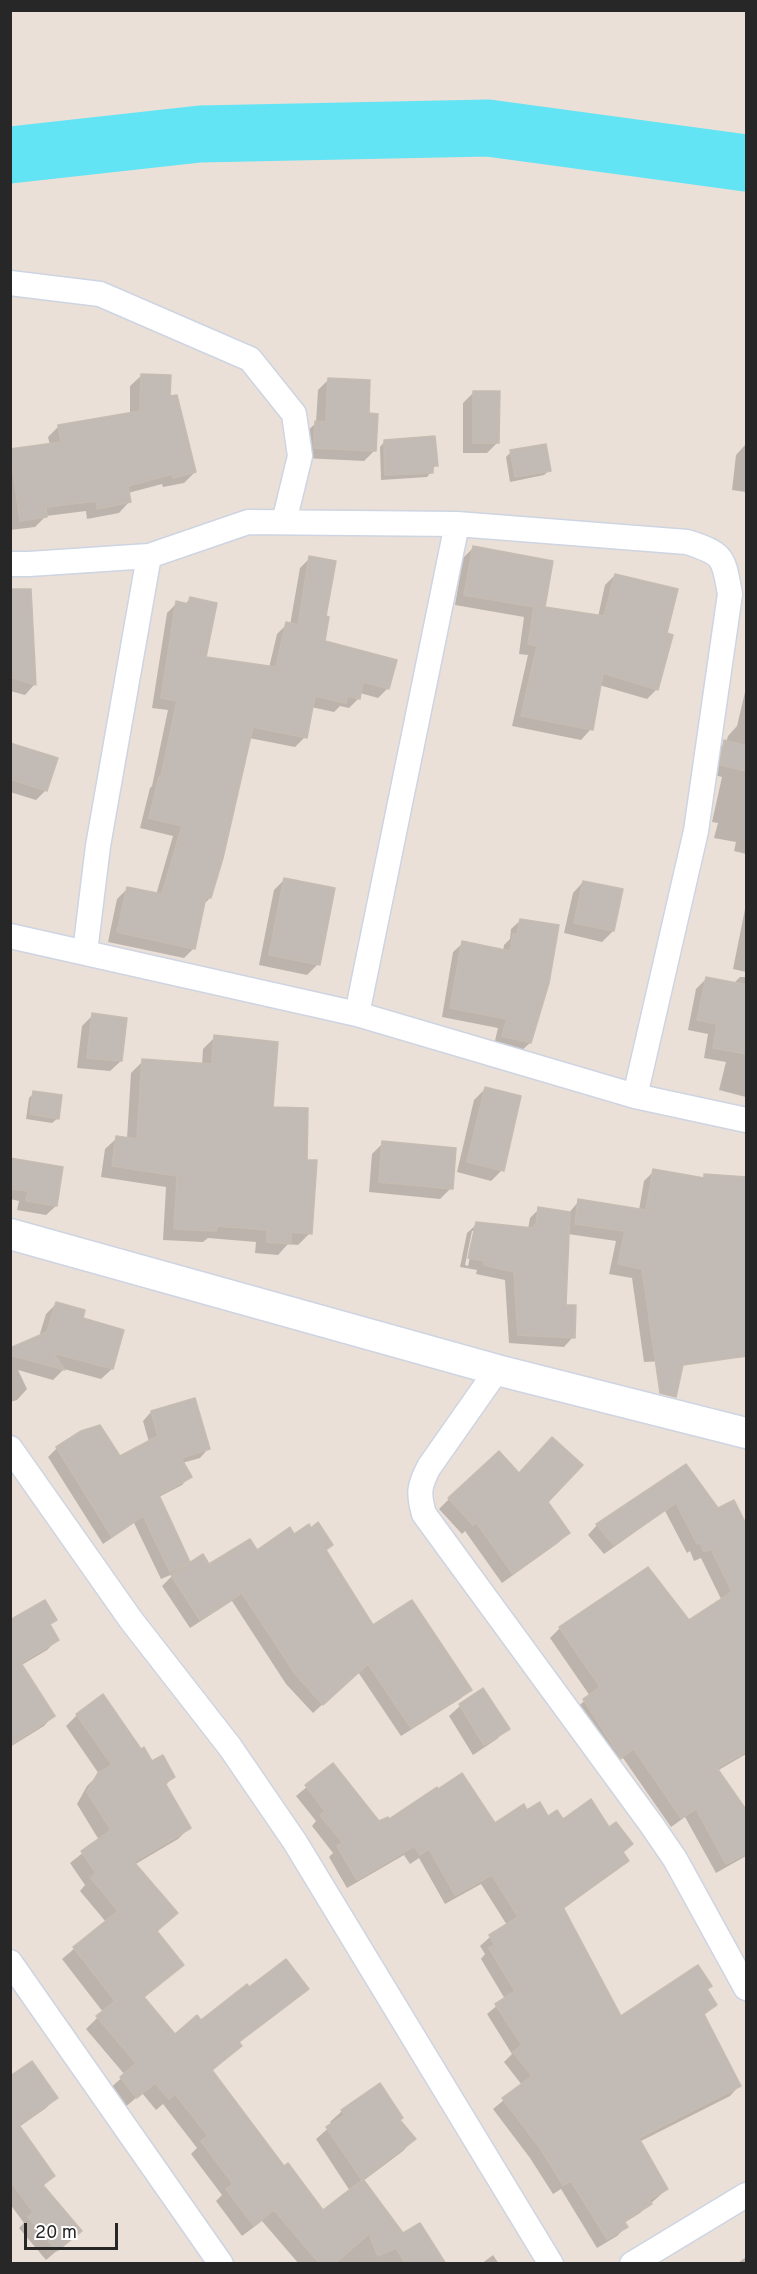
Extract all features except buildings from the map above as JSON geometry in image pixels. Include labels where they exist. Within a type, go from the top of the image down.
[{"type":"street","points":[[10,283],[100,294],[250,359],[294,414],[300,456],[284,522]]},
{"type":"street","points":[[10,564],[149,556],[248,522],[457,524],[687,542],[713,550],[724,563],[730,594],[703,796],[635,1096]]},
{"type":"street","points":[[357,1014],[457,524]]},
{"type":"street","points":[[85,952],[98,846],[149,556]]},
{"type":"street","points":[[10,936],[357,1014],[635,1096],[747,1120]]},
{"type":"street","points":[[10,1234],[497,1370],[747,1433]]},
{"type":"street","points":[[497,1370],[429,1467],[420,1484],[419,1498],[424,1514],[675,1859],[747,1988]]},
{"type":"street","points":[[10,1448],[131,1620],[230,1746],[295,1842],[551,2264]]},
{"type":"street","points":[[10,1962],[221,2264]]},
{"type":"street","points":[[632,2264],[747,2195]]},
{"type":"waterway","points":[[10,155],[200,134],[488,128],[746,163]]}]
